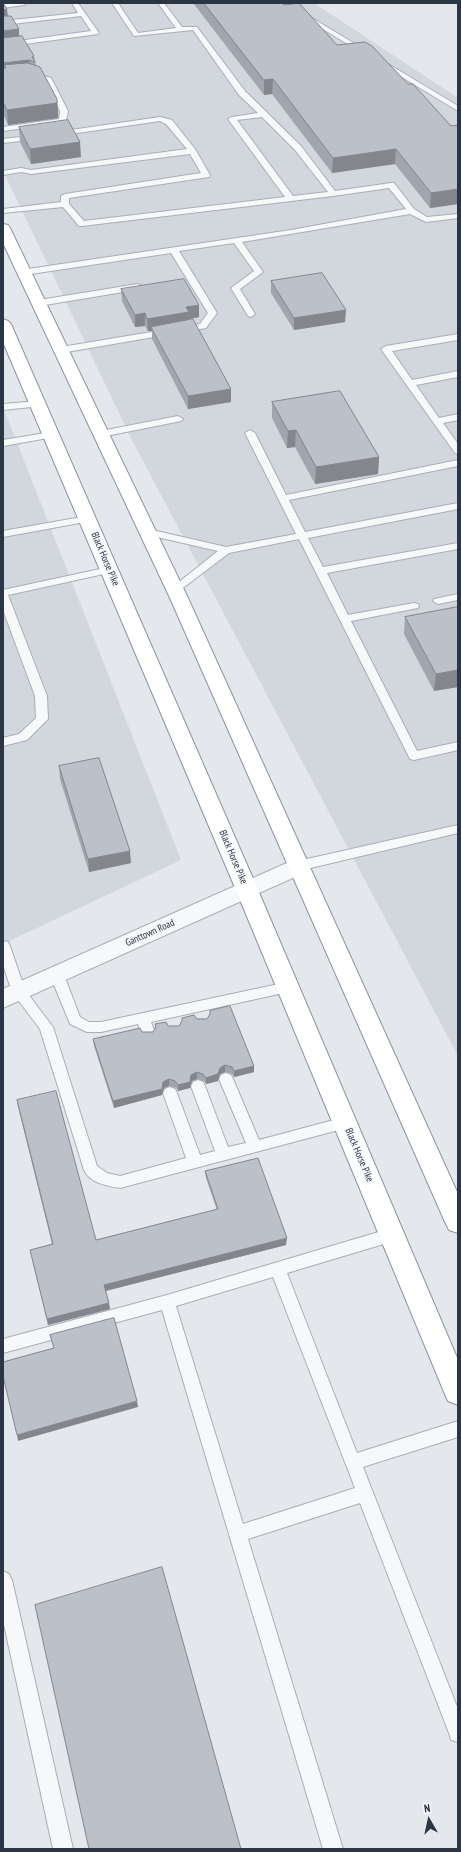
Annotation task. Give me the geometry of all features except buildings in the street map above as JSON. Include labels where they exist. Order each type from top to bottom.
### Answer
[{"type":"highway","points":[[3,228],[175,589],[458,1222]]},
{"type":"highway","name":"Black Horse Pike","points":[[4,327],[247,890],[458,1392]]},
{"type":"street","name":"Ganttown Road","points":[[11,995],[298,866]]},
{"type":"lane","points":[[3,6],[24,3]]},
{"type":"lane","points":[[3,45],[96,33],[75,3]]},
{"type":"lane","points":[[115,3],[136,35],[195,28],[242,93],[298,148],[333,194]]},
{"type":"lane","points":[[161,3],[180,29]]},
{"type":"lane","points":[[290,3],[310,18],[458,109]]},
{"type":"lane","points":[[3,23],[84,14]]},
{"type":"lane","points":[[3,76],[30,74],[48,80],[64,112],[62,121],[3,129]]},
{"type":"lane","points":[[264,114],[232,119],[290,198]]},
{"type":"lane","points":[[3,141],[160,119],[169,122],[192,151],[206,175],[65,196],[65,204],[82,224],[333,194],[391,185],[411,211],[426,220],[458,216]]},
{"type":"lane","points":[[3,173],[21,170],[31,172],[192,151]]},
{"type":"lane","points":[[3,211],[65,204]]},
{"type":"lane","points":[[24,272],[236,240],[411,211]]},
{"type":"lane","points":[[236,240],[259,272],[235,288],[251,314]]},
{"type":"lane","points":[[61,350],[203,326],[213,313],[187,279],[173,249]]},
{"type":"lane","points":[[39,303],[145,286]]},
{"type":"lane","points":[[458,337],[386,349],[458,451]]},
{"type":"lane","points":[[410,383],[458,374]]},
{"type":"lane","points":[[3,407],[38,404]]},
{"type":"lane","points":[[437,421],[458,417]]},
{"type":"lane","points":[[101,434],[178,419]]},
{"type":"lane","points":[[250,433],[414,756],[458,746]]},
{"type":"lane","points":[[3,443],[51,435]]},
{"type":"lane","points":[[284,498],[458,463]]},
{"type":"lane","points":[[148,532],[226,550],[458,506]]},
{"type":"lane","points":[[3,534],[88,520]]},
{"type":"lane","points":[[321,571],[458,546]]},
{"type":"lane","points":[[175,589],[226,550]]},
{"type":"lane","points":[[3,742],[23,738],[42,719],[41,696],[3,594],[109,570]]},
{"type":"lane","points":[[438,601],[458,597]]},
{"type":"lane","points":[[345,619],[414,606]]},
{"type":"lane","points":[[298,866],[458,829]]},
{"type":"lane","points":[[3,946],[11,995],[46,1027],[91,1170],[104,1179],[120,1182],[345,1123]]},
{"type":"lane","points":[[57,975],[75,1020],[87,1027],[101,1027],[288,987]]},
{"type":"lane","points":[[197,1007],[202,1020]]},
{"type":"lane","points":[[169,1013],[174,1027]]},
{"type":"lane","points":[[143,1018],[148,1033]]},
{"type":"lane","points":[[226,1079],[254,1146]]},
{"type":"lane","points":[[198,1086],[224,1154]]},
{"type":"lane","points":[[170,1093],[195,1162]]},
{"type":"lane","points":[[3,1346],[166,1302],[392,1235]]},
{"type":"lane","points":[[278,1269],[458,1733]]},
{"type":"lane","points":[[166,1302],[333,1849]]},
{"type":"lane","points":[[353,1462],[458,1429]]},
{"type":"lane","points":[[237,1534],[365,1494]]},
{"type":"lane","points":[[3,1580],[63,1849]]},
{"type":"shaded area","points":[[3,3],[314,3],[458,98],[458,1056],[132,440],[3,171]]},
{"type":"shaded area","points":[[3,407],[181,860],[3,944]]}]
